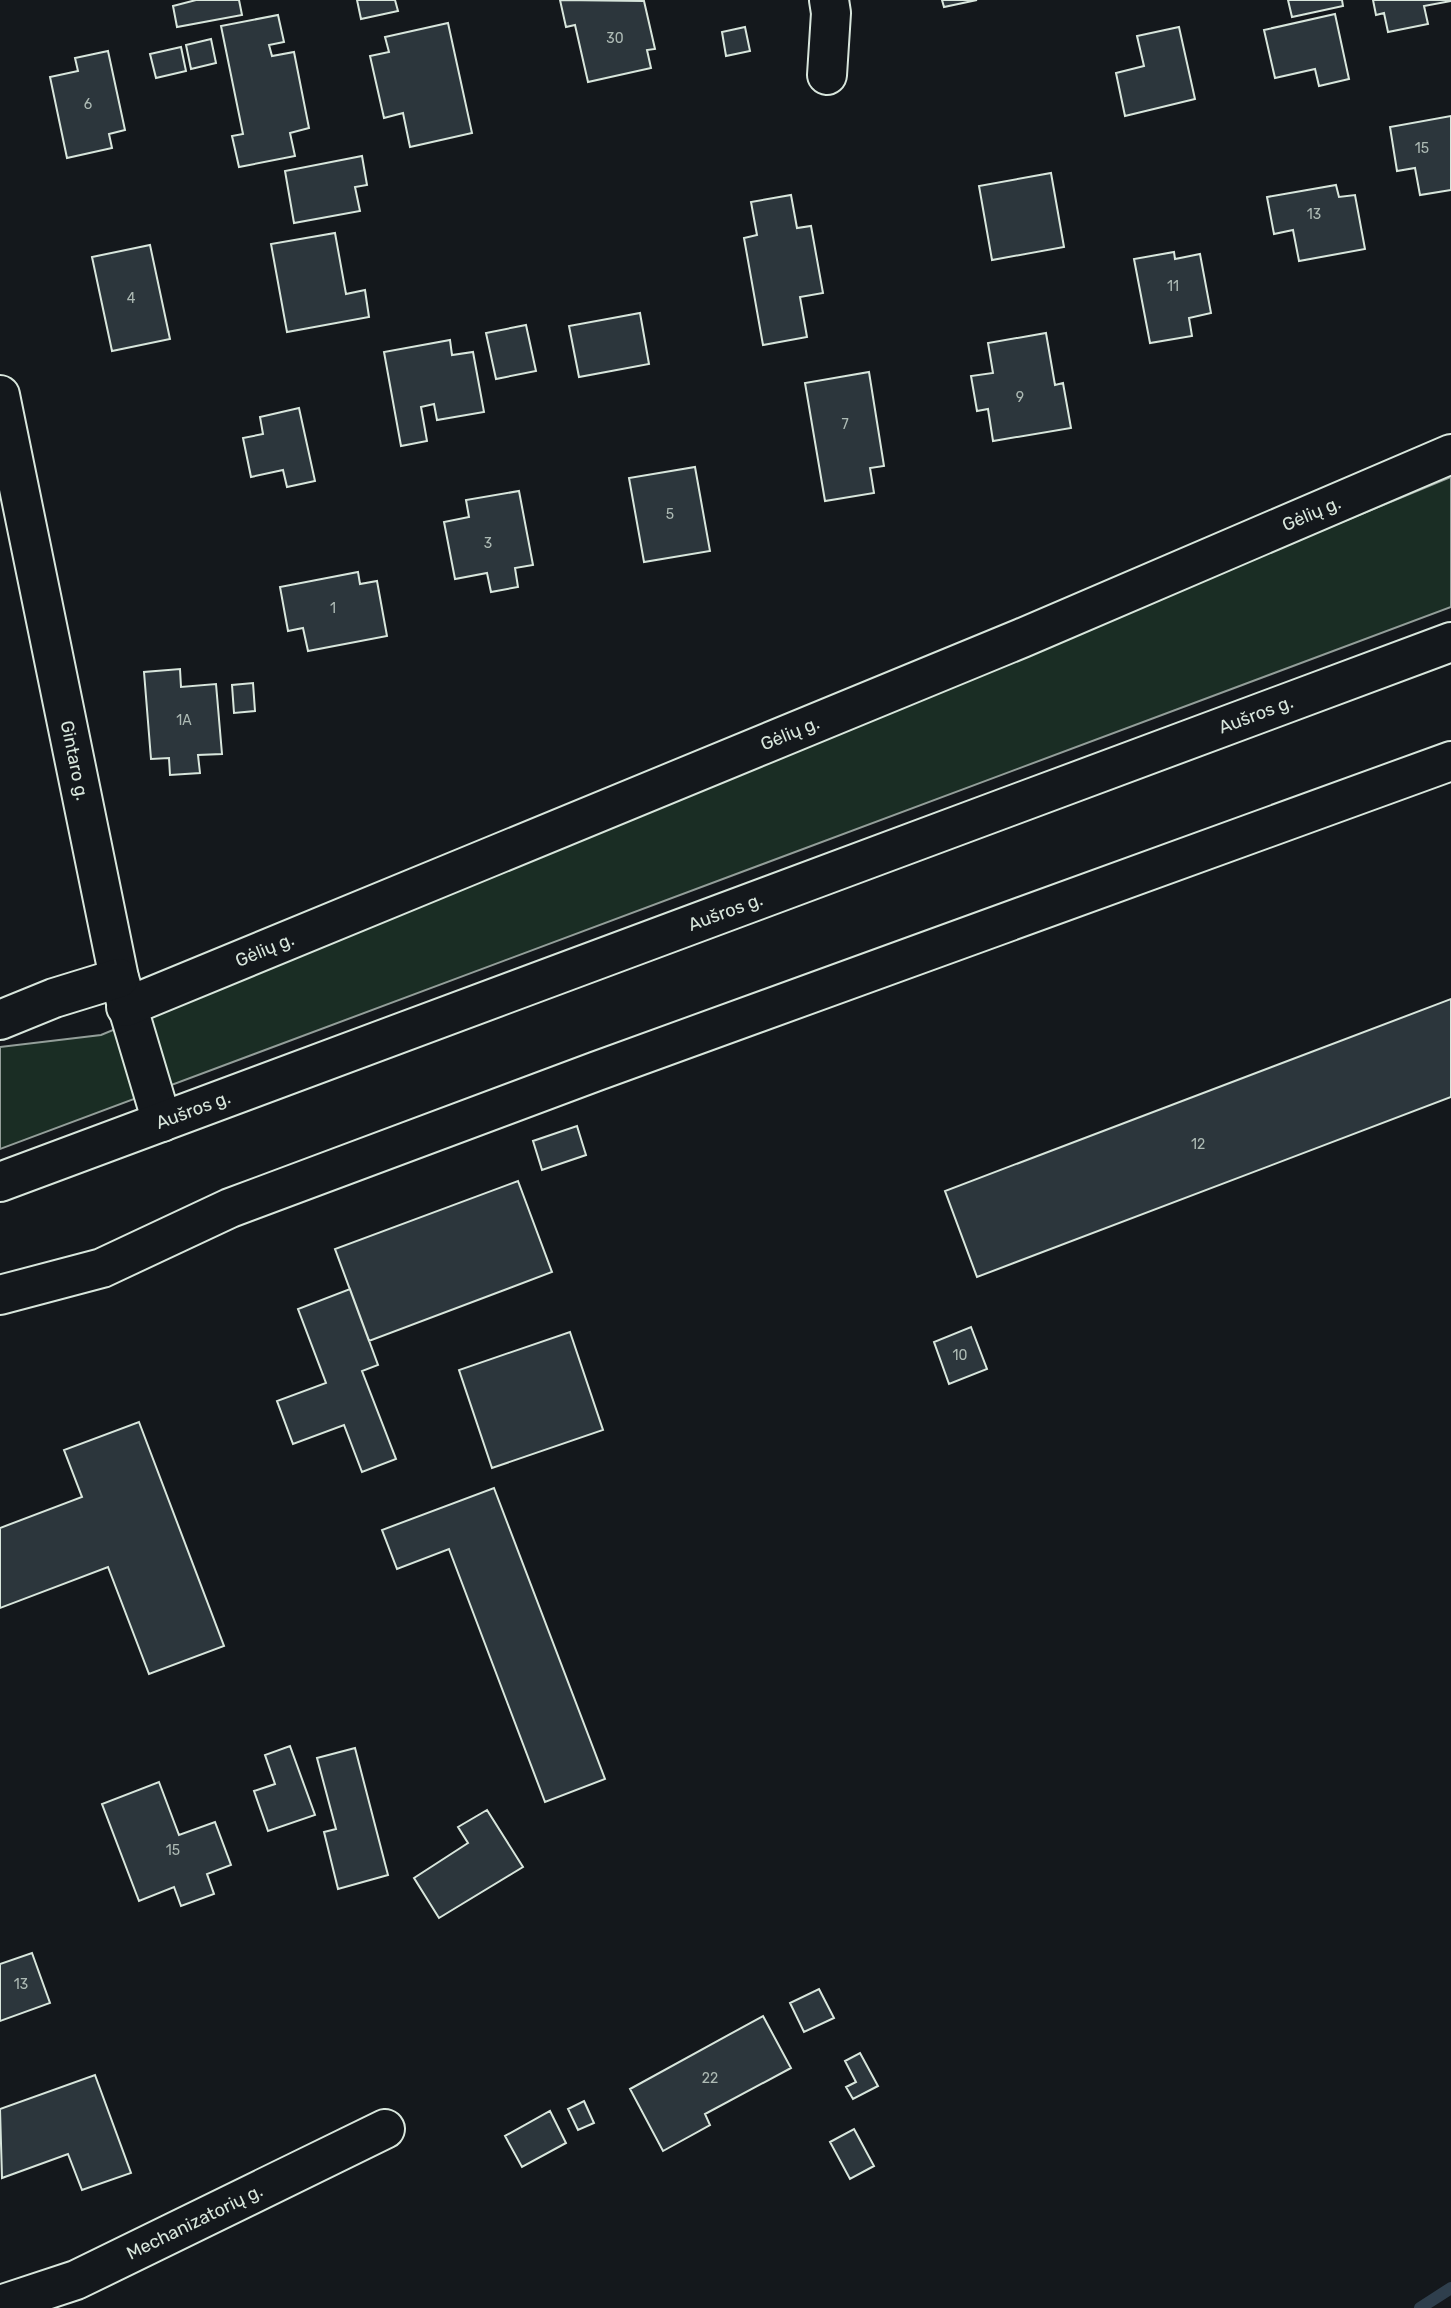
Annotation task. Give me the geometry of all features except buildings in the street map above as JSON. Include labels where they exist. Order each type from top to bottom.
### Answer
[{"type":"street","points":[[827,75],[831,13],[829,0]]},
{"type":"street","name":"Gintaro g.","points":[[0,395],[123,992],[162,1122]]},
{"type":"street","name":"Gėlių g.","points":[[0,1020],[54,998],[123,992],[1022,638],[1451,454]]},
{"type":"street","name":"Aušros g.","points":[[0,1182],[1451,642]]},
{"type":"street","points":[[0,1295],[102,1268],[159,1239],[243,1203],[597,1071],[1451,761]]},
{"type":"street","name":"Mechanizatorių g.","points":[[0,2305],[76,2280],[385,2129]]},
{"type":"green space","points":[[1451,477],[1451,607],[0,1149],[0,1047],[101,1035]]},
{"type":"waterway","points":[[1420,2308],[1451,2288]]}]
